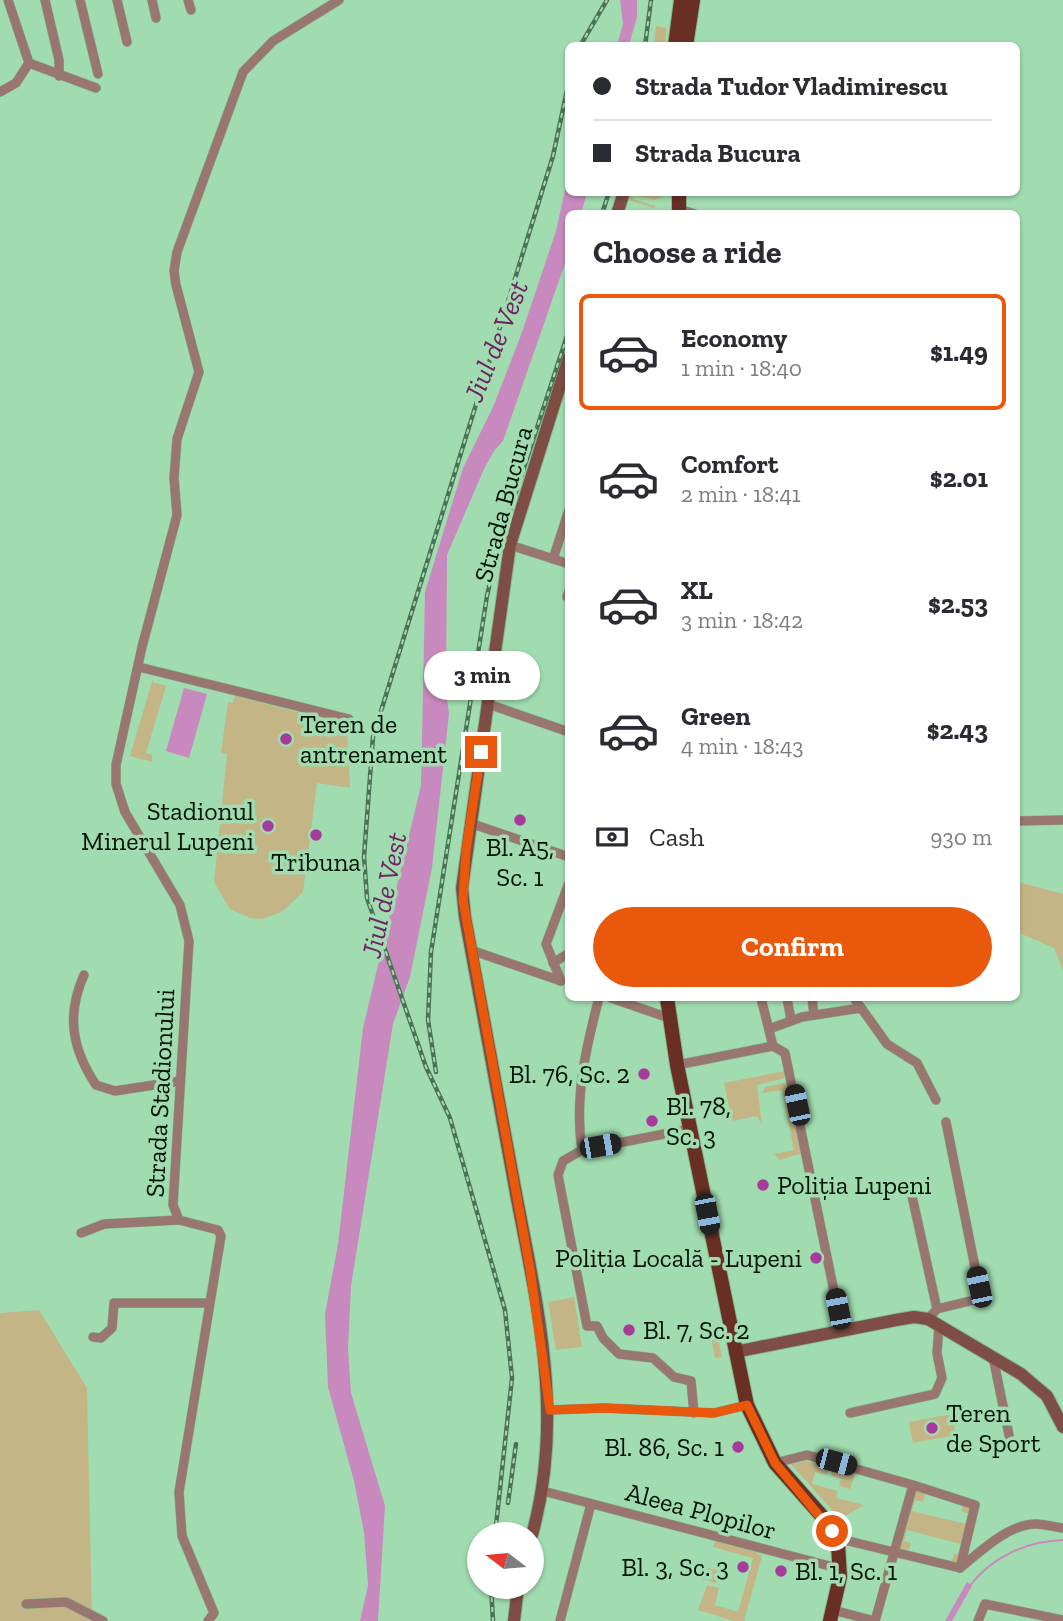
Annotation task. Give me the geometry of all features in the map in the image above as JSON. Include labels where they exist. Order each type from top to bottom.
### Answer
[{"type":"main road","points":[[676,42],[681,0]]},
{"type":"main road","points":[[687,42],[693,0]]},
{"type":"main road","name":"Strada Bucura","points":[[535,1522],[543,1491],[550,1410],[530,1269],[471,950],[463,888],[510,545],[565,370]]},
{"type":"main road","points":[[667,1001],[677,1065],[747,1405],[775,1463],[821,1514],[836,1538],[841,1569],[832,1616]]},
{"type":"main road","points":[[735,1352],[914,1317],[934,1322],[993,1357],[1047,1396],[1063,1427]]},
{"type":"main road","points":[[514,1621],[516,1600]]},
{"type":"street","points":[[8,0],[29,63],[96,88]]},
{"type":"street","points":[[45,0],[59,60],[59,76]]},
{"type":"street","points":[[80,0],[98,74]]},
{"type":"street","points":[[117,0],[127,42]]},
{"type":"street","points":[[152,0],[156,18]]},
{"type":"street","name":"Strada Stadionului","points":[[208,1621],[214,1613],[182,1536],[179,1492],[219,1231],[178,1220],[173,1194],[189,952],[188,930],[180,905],[125,812],[116,784],[119,753],[142,646],[177,515],[174,478],[177,439],[200,372],[176,285],[174,271],[177,251],[243,72],[273,41],[339,0]]},
{"type":"street","points":[[0,92],[16,83],[29,63]]},
{"type":"street","points":[[553,558],[565,522]]},
{"type":"street","points":[[510,545],[565,562]]},
{"type":"street","points":[[139,667],[349,719]]},
{"type":"street","points":[[488,704],[565,727]]},
{"type":"street","points":[[1020,821],[1063,820]]},
{"type":"street","points":[[470,823],[565,856]]},
{"type":"street","points":[[471,950],[561,981],[546,944],[565,894]]},
{"type":"street","points":[[553,963],[565,956]]},
{"type":"street","points":[[84,975],[73,1003],[75,1040],[96,1085],[115,1091],[180,1081]]},
{"type":"street","points":[[582,1150],[578,1117],[584,1056],[598,1001]]},
{"type":"street","points":[[620,1001],[669,1018]]},
{"type":"street","points":[[762,1001],[775,1046],[787,1057],[842,1330]]},
{"type":"street","points":[[788,1001],[791,1020]]},
{"type":"street","points":[[812,1001],[814,1015]]},
{"type":"street","points":[[857,1001],[894,1051],[917,1063],[936,1100]]},
{"type":"street","points":[[769,1029],[791,1020],[861,1008]]},
{"type":"street","points":[[677,1065],[775,1046]]},
{"type":"street","points":[[937,1309],[974,1300],[980,1292],[946,1122]]},
{"type":"street","points":[[690,1129],[582,1150],[563,1161],[558,1175],[587,1326],[597,1326],[603,1338],[619,1354],[653,1358],[674,1377],[691,1381],[694,1413]]},
{"type":"street","points":[[850,1413],[935,1394],[942,1378],[934,1322],[937,1309],[911,1187]]},
{"type":"street","points":[[81,1233],[104,1224],[178,1220]]},
{"type":"street","points":[[93,1337],[101,1338],[113,1328],[114,1303],[209,1303]]},
{"type":"street","points":[[993,1357],[1010,1440]]},
{"type":"street","points":[[550,1410],[604,1408],[714,1413],[747,1405]]},
{"type":"street","points":[[775,1463],[807,1455],[968,1500],[975,1505],[960,1568]]},
{"type":"street","points":[[832,1616],[875,1621],[912,1485]]},
{"type":"street","name":"Aleea Plopilor","points":[[543,1491],[841,1569]]},
{"type":"street","name":"Aleea Plopilor","points":[[560,1621],[591,1504]]},
{"type":"street","points":[[960,1568],[1000,1537],[1024,1525],[1063,1528]]},
{"type":"street","points":[[836,1538],[960,1568]]},
{"type":"street","points":[[26,1604],[66,1602],[103,1621]]},
{"type":"street","points":[[978,1621],[985,1604],[1063,1620]]},
{"type":"shaded area","points":[[620,0],[637,0],[637,17],[630,42],[618,42],[623,24]]},
{"type":"shaded area","points":[[656,26],[667,28],[665,42],[654,42]]},
{"type":"shaded area","points":[[565,190],[565,196],[586,196],[582,210],[565,210],[565,263],[503,441],[484,469],[447,555],[446,692],[449,714],[432,868],[410,977],[393,1024],[351,1286],[348,1349],[351,1393],[385,1506],[378,1621],[360,1621],[368,1585],[364,1532],[354,1481],[328,1387],[325,1314],[338,1244],[363,1028],[421,785],[425,592],[463,468],[493,407],[556,231]]},
{"type":"shaded area","points":[[634,196],[633,199],[655,206],[654,208],[629,200]]},
{"type":"shaded area","points":[[638,196],[662,197],[654,200]]},
{"type":"shaded area","points":[[153,678],[153,682],[166,686],[146,753],[152,755],[152,762],[130,756]]},
{"type":"shaded area","points":[[184,688],[207,694],[189,758],[166,751]]},
{"type":"shaded area","points":[[235,696],[347,725],[350,788],[317,783],[303,892],[282,912],[262,919],[250,918],[230,909],[214,882],[227,754],[221,753],[228,702],[233,703]]},
{"type":"shaded area","points":[[1020,883],[1063,894],[1063,970],[1054,948],[1020,933]]},
{"type":"shaded area","points":[[785,1071],[784,1078],[757,1085],[762,1125],[757,1116],[732,1121],[724,1083]]},
{"type":"shaded area","points":[[784,1083],[788,1085],[803,1153],[780,1160],[774,1154],[794,1150],[782,1090],[762,1093],[765,1087]]},
{"type":"shaded area","points":[[574,1297],[582,1347],[556,1350],[548,1302]]},
{"type":"shaded area","points":[[39,1310],[87,1388],[92,1621],[0,1621],[0,1313]]},
{"type":"shaded area","points":[[715,1324],[722,1357],[715,1358],[709,1325]]},
{"type":"shaded area","name":"Teren de Sport","points":[[952,1414],[956,1435],[913,1443],[909,1422]]},
{"type":"shaded area","points":[[806,1461],[829,1466],[827,1475],[815,1472],[812,1484],[838,1491],[836,1498],[864,1505],[840,1519],[791,1464]]},
{"type":"shaded area","points":[[833,1467],[855,1474],[850,1489],[839,1486],[841,1479],[831,1476]]},
{"type":"shaded area","points":[[916,1490],[926,1492],[923,1502],[915,1500],[912,1511],[966,1524],[969,1514],[961,1511],[964,1502],[973,1507],[958,1564],[951,1563],[954,1554],[959,1554],[961,1544],[907,1530],[904,1541],[911,1543],[908,1552],[900,1550]]},
{"type":"shaded area","points":[[716,1540],[753,1550],[762,1556],[744,1621],[733,1621],[698,1610],[707,1585],[719,1588],[715,1605],[738,1612],[753,1558],[713,1547]]},
{"type":"shaded area","points":[[694,1564],[720,1571],[721,1581],[716,1583],[690,1576],[687,1568]]},
{"type":"shaded area","points":[[967,1582],[972,1586],[952,1621],[945,1621]]},
{"type":"waterway","points":[[969,1587],[999,1559],[1023,1547],[1063,1540]]},
{"type":"railway","points":[[582,42],[607,0]]},
{"type":"railway","points":[[646,42],[651,0]]},
{"type":"railway","points":[[496,1522],[512,1378],[505,1310],[450,1118],[426,1067],[367,898],[364,857],[373,737],[553,156],[565,100]]},
{"type":"railway","points":[[603,210],[608,196]]},
{"type":"railway","points":[[436,1072],[428,1020],[431,952],[487,596],[497,550],[565,342]]},
{"type":"railway","points":[[508,1503],[516,1444]]},
{"type":"railway","points":[[492,1600],[493,1621]]},
{"type":"place","name":"Teren de antrenament","points":[[286,739]]},
{"type":"place","name":"Bl. A5, Sc. 1","points":[[520,820]]},
{"type":"place","name":"Stadionul Minerul Lupeni","points":[[268,826]]},
{"type":"place","name":"Tribuna","points":[[316,835]]},
{"type":"place","name":"Bl. 76, Sc. 2","points":[[644,1074]]},
{"type":"place","name":"Bl. 78, Sc. 3","points":[[652,1121]]},
{"type":"place","name":"Poliția Lupeni","points":[[763,1185]]},
{"type":"place","name":"Poliția Locală - Lupeni","points":[[816,1258]]},
{"type":"place","name":"Bl. 7, Sc. 2","points":[[629,1330]]},
{"type":"place","name":"Teren de Sport","points":[[932,1428]]},
{"type":"place","name":"Bl. 86, Sc. 1","points":[[738,1447]]},
{"type":"place","name":"Bl. 3, Sc. 3","points":[[743,1567]]},
{"type":"place","name":"Bl. 1, Sc. 1","points":[[781,1571]]},
{"type":"route","points":[[481,752],[466,850],[463,900],[530,1269],[550,1410],[604,1408],[714,1413],[747,1405],[775,1463],[821,1514],[832,1531]]},
{"type":"water label","name":"Jiul de Vest","points":[[496,341]]},
{"type":"water label","name":"Jiul de Vest","points":[[384,895]]}]
